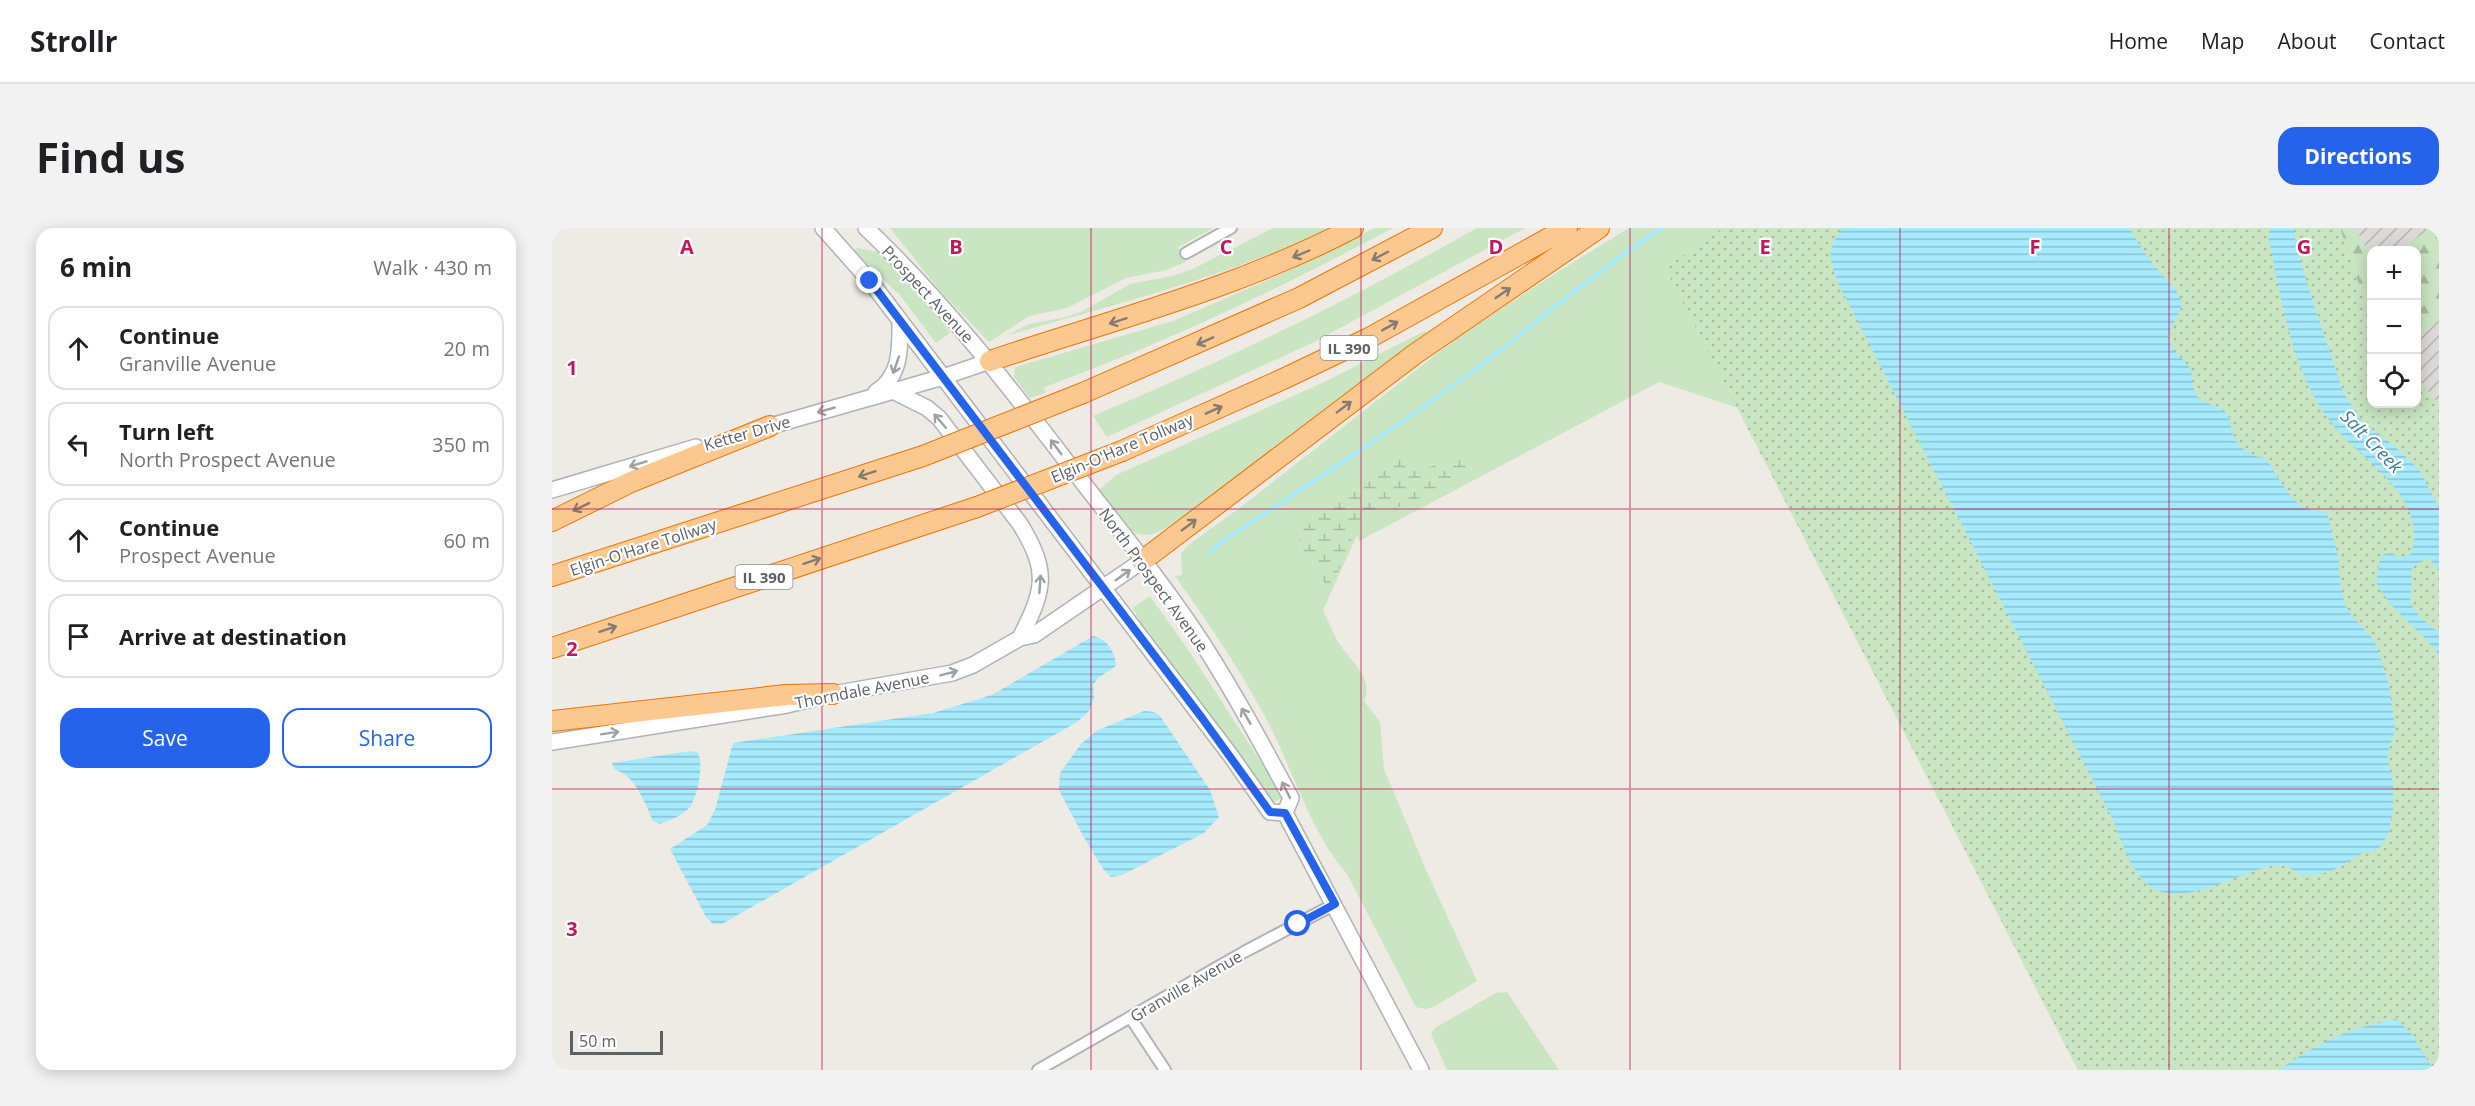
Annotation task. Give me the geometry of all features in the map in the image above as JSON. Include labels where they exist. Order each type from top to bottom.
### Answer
[{"type":"highway","points":[[990,361],[1189,297],[1273,266],[1353,228]]},
{"type":"highway","name":"Elgin-O'Hare Tollway","points":[[552,576],[923,456],[1083,393],[1299,298],[1432,228]]},
{"type":"highway","name":"Elgin-O'Hare Tollway","points":[[552,648],[977,507],[1122,451],[1369,338],[1567,228]]},
{"type":"highway","points":[[1142,561],[1415,354],[1599,228]]},
{"type":"highway","points":[[552,521],[631,482],[770,426]]},
{"type":"highway","points":[[552,721],[786,695],[832,694]]},
{"type":"main road","name":"Prospect Avenue","points":[[823,228],[870,281],[943,377]]},
{"type":"main road","name":"Prospect Avenue","points":[[866,228],[923,285],[990,361]]},
{"type":"main road","points":[[867,398],[884,388],[899,361],[900,320]]},
{"type":"main road","name":"Ketter Drive","points":[[552,490],[943,377],[990,361]]},
{"type":"main road","name":"North Prospect Avenue","points":[[990,361],[1202,643],[1258,736],[1291,798],[1285,813],[1421,1070]]},
{"type":"main road","points":[[943,377],[1270,812],[1285,813]]},
{"type":"main road","points":[[893,391],[927,408],[939,418],[1032,543],[1041,573],[1041,589],[1034,610],[1020,638]]},
{"type":"main road","name":"Thorndale Avenue","points":[[552,742],[787,705],[832,694],[952,673],[973,665],[1020,638],[1034,635],[1142,561]]},
{"type":"street","points":[[1186,253],[1231,228]]},
{"type":"street","name":"Granville Avenue","points":[[1038,1070],[1244,952],[1335,904]]},
{"type":"street","points":[[1130,1017],[1165,1070]]},
{"type":"shaded area","points":[[2340,228],[2439,228],[2439,404],[2421,383],[2421,246],[2367,246],[2367,307]]},
{"type":"green space","points":[[890,228],[1213,228],[1178,247],[1186,262],[1166,270],[1126,278],[1067,308],[1029,316],[989,342],[940,291]]},
{"type":"green space","points":[[1273,228],[1329,228],[1212,275],[1008,335],[1029,324],[1081,312],[1130,284],[1172,276],[1193,269]]},
{"type":"green space","points":[[1375,228],[1393,228],[1232,309],[1132,353],[1043,388],[1046,393],[1030,398],[1014,377],[1015,367],[1173,321],[1284,273]]},
{"type":"green space","points":[[1477,228],[1525,228],[1312,343],[1107,437],[1093,416],[1288,328],[1383,280]]},
{"type":"green space","points":[[1629,228],[1843,228],[2439,1070],[2078,1070],[1738,408],[1659,382],[1359,541],[1357,535],[1323,610],[1337,640],[1363,676],[1366,684],[1364,701],[1380,722],[1384,769],[1426,870],[1477,981],[1433,1007],[1425,1009],[1416,1007],[1347,874],[1313,821],[1259,705],[1225,649],[1175,576],[1182,575],[1181,554],[1188,545],[1241,507],[1457,338]]},
{"type":"green space","points":[[1723,228],[2340,228],[2367,307],[2367,408],[2421,408],[2421,383],[2439,404],[2439,1070],[2078,1070],[1665,268]]},
{"type":"green space","points":[[2294,228],[2355,228],[2367,248],[2367,312],[2336,254]]},
{"type":"green space","points":[[2430,228],[2439,228],[2439,320],[2421,332],[2421,246],[2406,246]]},
{"type":"green space","points":[[856,248],[879,252],[937,313],[950,333],[936,343],[899,294],[854,251]]},
{"type":"green space","points":[[1425,331],[1427,334],[1183,517],[1159,532],[1145,535],[1132,531],[1099,490],[1116,475],[1320,384]]},
{"type":"green space","points":[[1406,453],[1420,470],[1466,456],[1471,472],[1462,479],[1368,521],[1355,531],[1330,591],[1299,545],[1300,530],[1322,511]]},
{"type":"green space","points":[[1150,596],[1191,654],[1282,798],[1273,802],[1141,623],[1133,608]]},
{"type":"green space","points":[[1507,992],[1559,1070],[1447,1070],[1431,1034],[1435,1028],[1496,993]]},
{"type":"water","points":[[1843,228],[2130,228],[2147,255],[2179,296],[2180,313],[2171,327],[2169,338],[2172,347],[2191,370],[2196,394],[2227,414],[2234,437],[2240,446],[2249,453],[2265,458],[2297,502],[2315,511],[2326,510],[2338,557],[2345,604],[2352,616],[2374,640],[2388,680],[2395,727],[2387,758],[2393,782],[2393,808],[2389,833],[2381,846],[2375,851],[2364,852],[2330,872],[2303,876],[2286,866],[2273,865],[2202,890],[2184,893],[2167,893],[2151,887],[2138,874],[2127,855],[2113,820],[1838,283],[1831,254],[1834,242]]},
{"type":"water","name":"Salt Creek","points":[[2270,228],[2294,228],[2296,245],[2343,392],[2363,423],[2392,444],[2419,469],[2439,508],[2439,571],[2428,557],[2414,566],[2411,570],[2410,603],[2420,617],[2439,633],[2439,655],[2389,602],[2376,582],[2380,559],[2384,554],[2392,553],[2400,558],[2411,554],[2414,534],[2411,515],[2390,482],[2333,425],[2307,382],[2297,359],[2283,309],[2268,235]]},
{"type":"water","points":[[1093,636],[1103,640],[1110,647],[1116,666],[1098,678],[1093,685],[1094,698],[1089,711],[1077,722],[722,924],[713,924],[706,917],[670,849],[707,825],[715,810],[733,743],[933,713],[992,695]]},
{"type":"water","points":[[1144,711],[1154,712],[1160,716],[1210,790],[1219,817],[1204,833],[1122,875],[1111,877],[1103,869],[1082,834],[1059,790],[1060,773],[1081,744],[1096,731]]},
{"type":"water","points":[[690,751],[697,752],[700,763],[699,780],[693,802],[687,810],[676,817],[660,824],[653,821],[634,783],[622,772],[615,770],[612,763]]},
{"type":"water","points":[[2396,1019],[2410,1032],[2434,1070],[2279,1070],[2306,1052],[2334,1038],[2380,1022]]},
{"type":"waterway","points":[[1210,553],[1220,543],[1438,396],[1588,281],[1662,228]]},
{"type":"route","points":[[870,281],[1202,718],[1270,812],[1285,813],[1335,904],[1298,924]]}]
